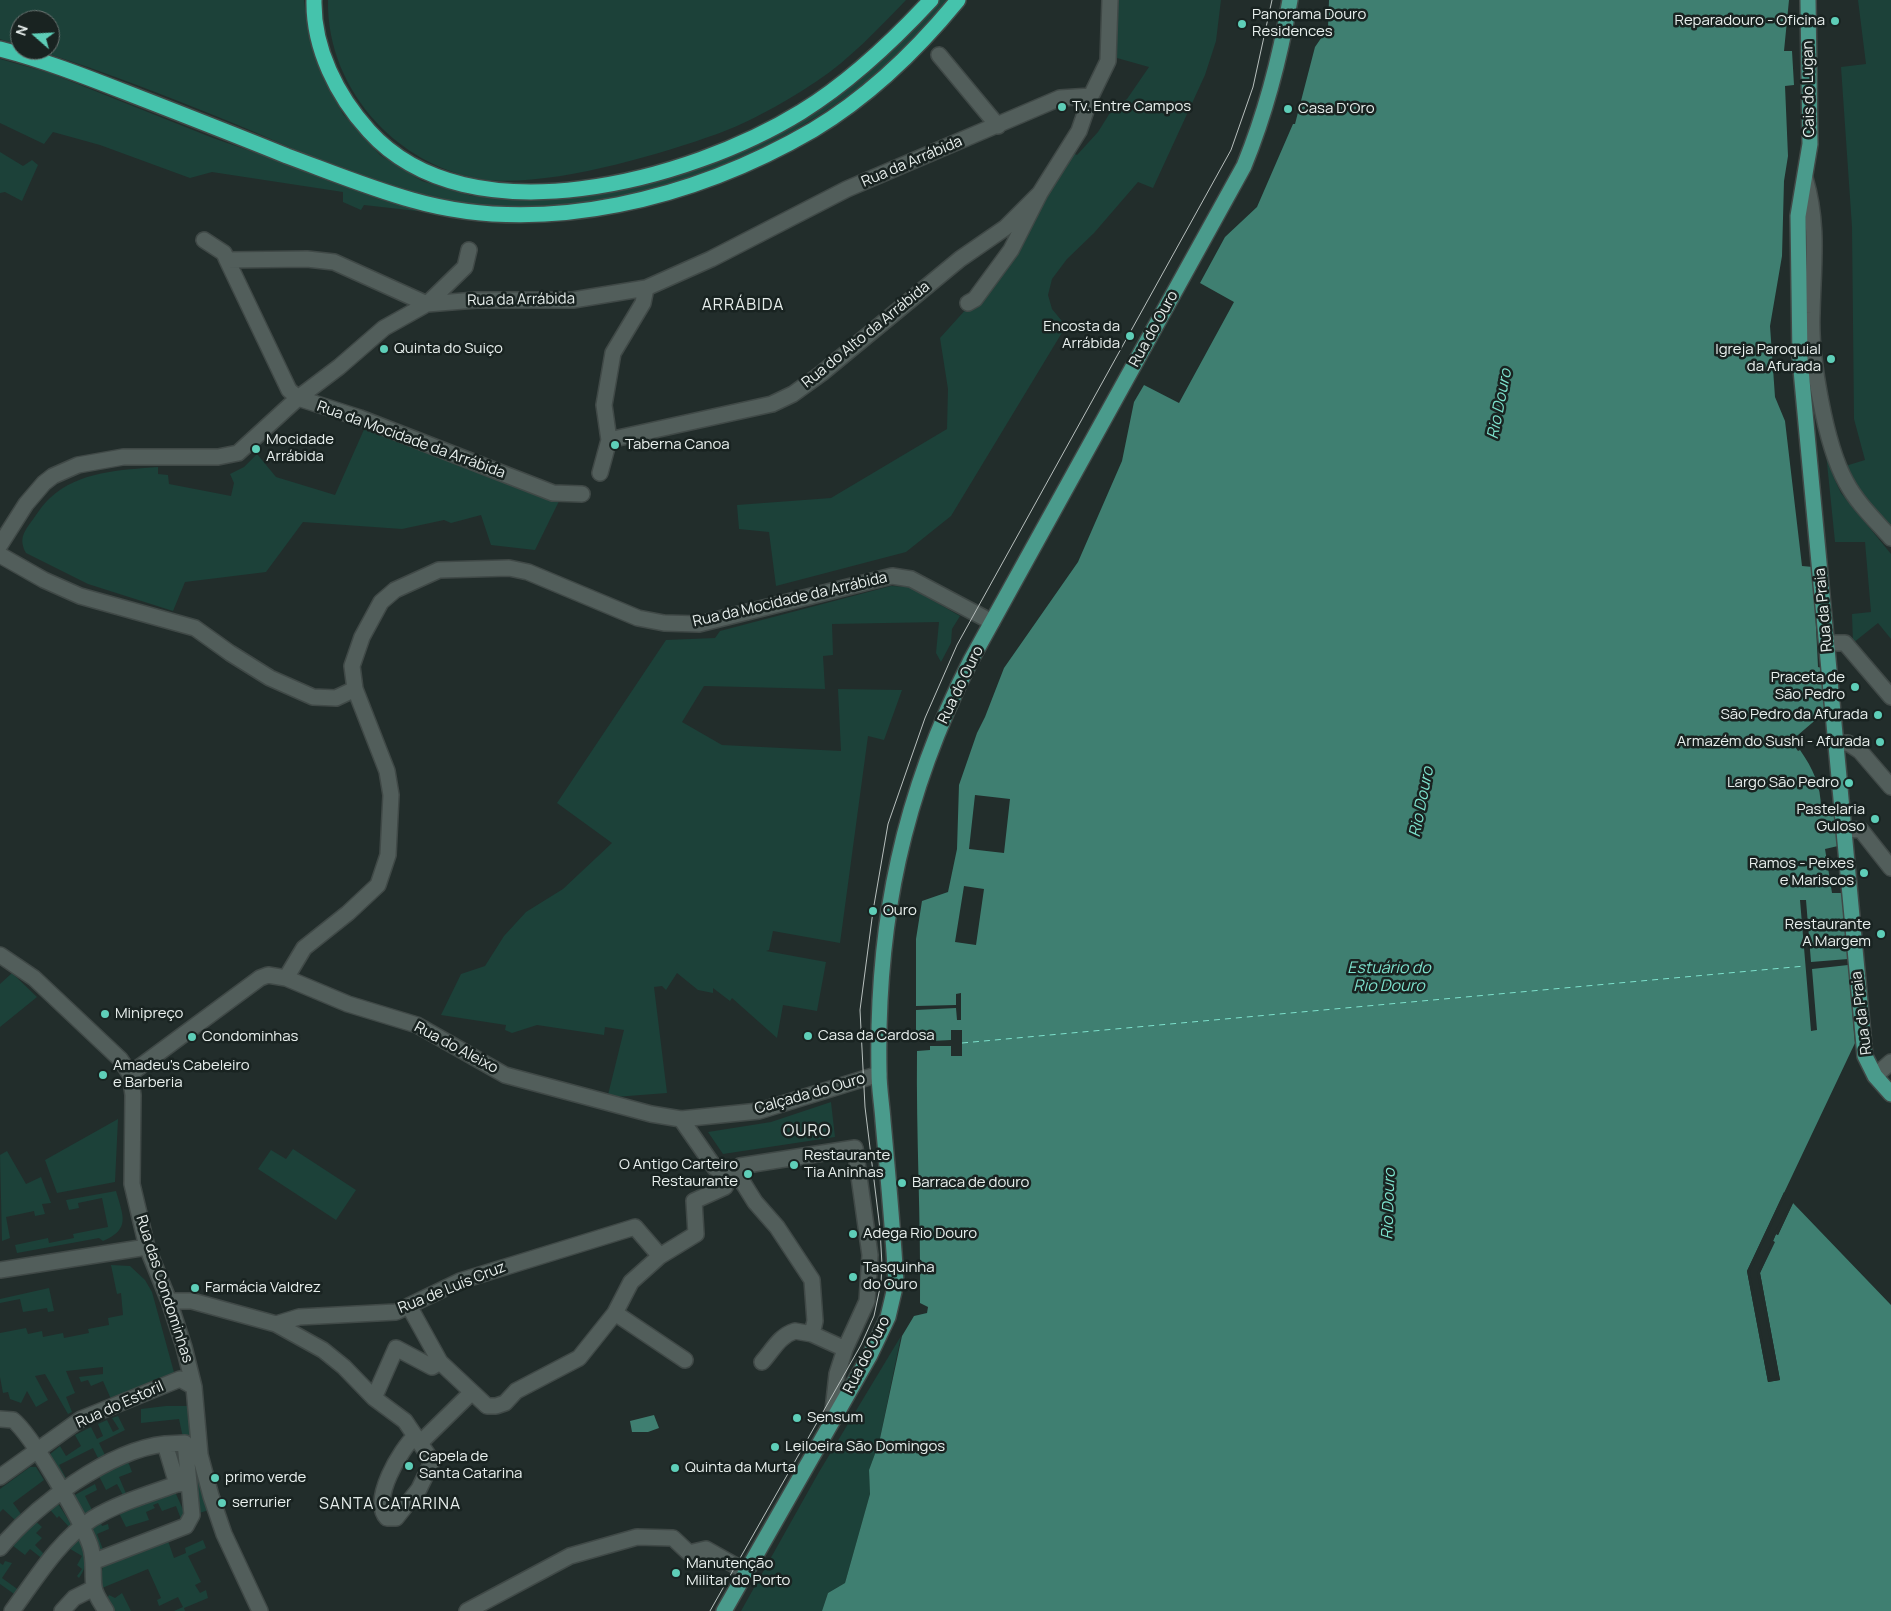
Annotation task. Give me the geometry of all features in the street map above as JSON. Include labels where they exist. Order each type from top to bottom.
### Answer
[{"type":"highway","points":[[314,0],[320,41],[334,82],[361,122],[388,150],[416,168],[452,182],[483,190],[521,192],[585,188],[644,177],[733,148],[800,112],[844,82],[876,55],[932,0]]},
{"type":"highway","points":[[0,49],[62,68],[328,171],[414,201],[480,213],[531,214],[600,209],[651,198],[729,171],[813,130],[855,101],[894,68],[937,25],[958,0]]},
{"type":"main road","name":"Rua do Ouro","points":[[724,1611],[874,1347],[888,1316],[896,1283],[879,1074],[880,975],[894,873],[918,783],[951,701],[992,622],[1244,166],[1259,130],[1270,93],[1290,0]]},
{"type":"main road","name":"Cais do Lugan","points":[[1804,178],[1810,144],[1808,0]]},
{"type":"main road","name":"Rua da Praia","points":[[1804,178],[1800,192],[1798,216],[1800,359],[1828,643],[1865,1056],[1875,1076],[1891,1094]]},
{"type":"street","name":"Rua do Alto da Arrábida","points":[[968,303],[975,299],[1011,250],[1040,193],[1079,131],[1091,96],[1108,61],[1110,0]]},
{"type":"street","points":[[939,55],[998,126]]},
{"type":"street","name":"Rua da Arrábida","points":[[0,545],[26,504],[44,484],[64,470],[95,460],[123,457],[228,456],[238,453],[298,398],[339,367],[384,328],[427,304],[476,300],[573,300],[646,288],[711,259],[847,189],[1060,98],[1091,96]]},
{"type":"street","points":[[1804,178],[1813,204],[1815,266],[1812,314],[1819,398],[1838,466],[1845,482],[1856,498],[1891,538]]},
{"type":"street","name":"Rua do Alto da Arrábida","points":[[609,440],[772,404],[793,394],[822,373],[960,259],[1005,228],[1040,193]]},
{"type":"street","points":[[204,240],[224,253],[289,390],[298,398]]},
{"type":"street","points":[[228,260],[307,259],[334,262],[427,304],[465,267],[468,250]]},
{"type":"street","points":[[600,472],[609,440],[604,406],[613,353],[643,303],[646,288]]},
{"type":"street","name":"Rua da Mocidade da Arrábida","points":[[298,398],[360,418],[553,493],[582,494]]},
{"type":"street","points":[[0,555],[44,580],[80,596],[195,628],[230,654],[270,678],[313,696],[336,698],[355,690]]},
{"type":"street","name":"Rua da Mocidade da Arrábida","points":[[286,978],[304,948],[348,913],[378,885],[388,855],[391,794],[387,772],[355,690],[352,666],[362,637],[381,602],[395,590],[439,570],[508,568],[528,572],[638,618],[664,623],[699,624],[892,576],[911,579],[992,622]]},
{"type":"street","points":[[1828,643],[1845,643],[1891,697]]},
{"type":"street","points":[[1836,744],[1848,743],[1860,751],[1891,788]]},
{"type":"street","points":[[1844,828],[1861,830],[1891,868]]},
{"type":"street","points":[[0,955],[34,978],[120,1059],[130,1074]]},
{"type":"street","name":"Rua do Aleixo","points":[[130,1074],[268,974],[286,978],[348,1004],[417,1025],[505,1074],[651,1114],[681,1119]]},
{"type":"street","points":[[1875,1076],[1891,1062]]},
{"type":"street","name":"Rua das Condominhas","points":[[130,1074],[133,1095],[132,1184],[147,1247],[170,1301],[194,1387],[200,1455],[210,1496],[224,1534],[260,1611]]},
{"type":"street","name":"Calçada do Ouro","points":[[681,1119],[760,1111],[879,1074]]},
{"type":"street","points":[[681,1119],[715,1168],[740,1178],[755,1202],[777,1227],[812,1280],[815,1321],[812,1334]]},
{"type":"street","name":"Rua do Ouro","points":[[730,1174],[740,1166],[855,1148],[870,1255],[867,1301],[836,1374],[832,1420]]},
{"type":"street","points":[[409,1306],[440,1362],[487,1406],[505,1404],[516,1391],[579,1358],[615,1313],[632,1282],[660,1256],[696,1234],[694,1201],[726,1187],[730,1174]]},
{"type":"street","name":"Rua de Luís Cruz","points":[[276,1324],[299,1317],[396,1312],[460,1281],[635,1227],[660,1256]]},
{"type":"street","points":[[0,1270],[147,1247]]},
{"type":"street","points":[[170,1301],[192,1301],[276,1324],[323,1350],[344,1367],[374,1398],[405,1421],[418,1440],[432,1462],[419,1489],[396,1518],[390,1519],[384,1516],[384,1485],[405,1445],[418,1440],[472,1392]]},
{"type":"street","points":[[615,1313],[685,1360]]},
{"type":"street","points":[[762,1362],[772,1351],[778,1340],[795,1330],[812,1334],[845,1349]]},
{"type":"street","points":[[374,1398],[396,1348],[432,1367],[440,1362]]},
{"type":"street","name":"Rua do Estoril","points":[[0,1476],[81,1420],[180,1379],[194,1387]]},
{"type":"street","points":[[0,1419],[8,1418],[16,1422],[36,1450],[81,1527],[95,1561],[94,1588],[106,1611]]},
{"type":"street","points":[[0,1548],[22,1524],[61,1491],[100,1468],[146,1446],[185,1443],[183,1484],[192,1515],[186,1526],[95,1561]]},
{"type":"street","points":[[12,1611],[52,1558],[81,1527],[96,1517],[134,1499],[183,1484]]},
{"type":"street","points":[[467,1611],[570,1556],[637,1537],[673,1538],[690,1553],[706,1549],[746,1571]]},
{"type":"street","points":[[62,1611],[74,1598],[94,1588]]},
{"type":"shaded area","points":[[0,0],[304,0],[308,31],[324,79],[343,114],[380,155],[422,181],[472,196],[521,198],[600,192],[797,121],[931,11],[939,0],[948,0],[918,34],[874,76],[825,111],[785,135],[744,156],[658,187],[613,198],[568,204],[522,207],[502,207],[460,202],[378,182],[145,88],[60,58],[60,10],[10,10],[10,42],[0,39]]},
{"type":"shaded area","points":[[328,0],[906,0],[841,63],[806,88],[742,124],[717,134],[630,161],[563,176],[500,181],[474,178],[460,174],[421,158],[398,142],[377,123],[356,96],[341,66],[331,34]]},
{"type":"shaded area","points":[[1117,0],[1221,0],[1216,41],[1205,75],[1153,188],[1138,182],[1094,233],[1067,259],[1052,279],[1048,295],[1052,309],[1066,326],[951,516],[906,552],[776,586],[769,532],[739,529],[737,505],[831,498],[947,429],[948,389],[940,338],[968,307],[1069,151],[1077,155],[1098,132],[1113,108],[1127,99],[1149,67],[1117,58]]},
{"type":"shaded area","points":[[1858,0],[1891,0],[1891,530],[1863,497],[1842,467],[1865,460],[1854,419],[1852,227],[1841,67],[1866,64]]},
{"type":"shaded area","points":[[0,59],[50,73],[213,138],[426,212],[364,205],[361,210],[343,202],[343,192],[212,172],[190,178],[100,145],[53,132],[44,144],[0,123]]},
{"type":"shaded area","points":[[0,152],[23,166],[32,160],[38,165],[22,201],[5,192],[0,193]]},
{"type":"shaded area","points":[[366,425],[561,497],[535,550],[491,545],[481,515],[451,523],[444,520],[402,529],[303,522],[266,572],[185,582],[173,611],[88,584],[26,553],[24,548],[22,540],[26,530],[42,506],[50,498],[74,482],[115,471],[158,467],[158,474],[168,475],[169,484],[231,496],[234,483],[230,474],[244,467],[257,454],[276,477],[335,495]]},
{"type":"shaded area","points":[[1825,443],[1833,476],[1841,493],[1891,554],[1891,639],[1878,623],[1853,643],[1852,614],[1871,612],[1865,542],[1835,542]]},
{"type":"shaded area","points":[[891,586],[909,587],[960,616],[952,629],[951,643],[941,662],[936,653],[939,622],[832,624],[833,655],[823,656],[825,689],[704,686],[682,722],[722,745],[841,751],[838,689],[902,690],[884,740],[868,736],[840,943],[773,931],[769,950],[766,951],[826,962],[817,1011],[783,1005],[777,1038],[732,998],[730,1001],[713,988],[713,993],[698,990],[677,973],[666,990],[662,986],[654,987],[667,1093],[615,1097],[608,1095],[624,1030],[605,1027],[604,1035],[537,1025],[512,1033],[505,1030],[506,1025],[441,1015],[461,974],[485,966],[504,936],[526,912],[563,889],[612,843],[557,803],[666,640],[715,638],[720,631]]},
{"type":"shaded area","points":[[12,973],[37,997],[0,1027],[0,984]]},
{"type":"shaded area","points":[[831,1102],[835,1137],[723,1154],[708,1132],[771,1122]]},
{"type":"shaded area","points":[[118,1119],[115,1182],[57,1193],[45,1160]]},
{"type":"shaded area","points":[[293,1149],[356,1190],[336,1220],[258,1169],[271,1150],[286,1159]]},
{"type":"shaded area","points":[[7,1151],[26,1184],[41,1177],[51,1203],[42,1204],[45,1214],[35,1216],[34,1211],[6,1217],[10,1238],[2,1241],[0,1155]]},
{"type":"shaded area","points":[[116,1191],[123,1221],[118,1232],[112,1236],[103,1241],[99,1238],[17,1253],[15,1245],[48,1238],[49,1243],[74,1238],[73,1234],[108,1227],[102,1198],[78,1203],[79,1208],[69,1210],[66,1200]]},
{"type":"shaded area","points":[[111,1265],[130,1266],[145,1280],[152,1292],[175,1376],[111,1399],[103,1381],[91,1386],[88,1380],[81,1382],[79,1377],[103,1374],[103,1367],[66,1371],[75,1393],[66,1397],[72,1412],[68,1414],[45,1374],[35,1376],[48,1400],[36,1407],[27,1391],[21,1403],[10,1399],[8,1392],[3,1393],[0,1377],[0,1333],[26,1328],[28,1334],[42,1331],[43,1337],[63,1333],[64,1338],[89,1333],[88,1329],[109,1325],[108,1318],[123,1315],[121,1293],[117,1294]]},
{"type":"shaded area","points":[[49,1288],[54,1311],[48,1312],[47,1308],[23,1312],[20,1299],[0,1303],[0,1299]]},
{"type":"shaded area","points":[[901,1336],[879,1443],[869,1470],[870,1494],[845,1583],[828,1593],[822,1611],[741,1611],[819,1472]]},
{"type":"shaded area","points":[[188,1406],[191,1437],[209,1510],[199,1513],[179,1419],[141,1423],[141,1409]]},
{"type":"shaded area","points":[[118,1416],[125,1430],[99,1443],[107,1459],[100,1462],[93,1448],[59,1465],[67,1480],[64,1481],[49,1455],[60,1446],[66,1456],[81,1446],[75,1435],[91,1427],[97,1439],[103,1436],[98,1424],[107,1420],[113,1432],[119,1429],[112,1418]]},
{"type":"shaded area","points":[[127,1459],[132,1472],[119,1477],[127,1496],[124,1497],[117,1484],[106,1490],[98,1474]]},
{"type":"shaded area","points":[[30,1467],[36,1467],[44,1480],[13,1503],[21,1514],[15,1520],[3,1509],[0,1512],[0,1489]]},
{"type":"shaded area","points":[[95,1484],[97,1490],[85,1496],[93,1512],[86,1517],[73,1496]]},
{"type":"shaded area","points":[[173,1492],[176,1494],[185,1514],[181,1519],[176,1506],[162,1511],[158,1503],[153,1505],[155,1508],[146,1512],[149,1520],[126,1527],[118,1511]]},
{"type":"shaded area","points":[[57,1502],[73,1527],[70,1528],[59,1516],[57,1518],[47,1506]]},
{"type":"shaded area","points":[[32,1518],[42,1527],[36,1533],[42,1538],[35,1545],[45,1555],[44,1560],[30,1549],[25,1555],[8,1542]]},
{"type":"shaded area","points":[[100,1520],[102,1526],[108,1524],[109,1529],[97,1534],[104,1552],[100,1551],[91,1527]]},
{"type":"shaded area","points":[[78,1537],[85,1558],[84,1568],[79,1578],[77,1576],[82,1569],[77,1565],[82,1556],[67,1547]]},
{"type":"shaded area","points":[[203,1540],[206,1548],[188,1556],[201,1582],[195,1585],[200,1593],[206,1590],[208,1598],[184,1608],[185,1611],[174,1611],[183,1607],[178,1597],[159,1606],[157,1600],[161,1598],[148,1569],[102,1588],[100,1584],[103,1565],[168,1541],[174,1558],[186,1553],[185,1548]]},
{"type":"shaded area","points":[[5,1561],[12,1563],[2,1578],[20,1591],[17,1596],[0,1584],[0,1563],[3,1565]]},
{"type":"shaded area","points":[[122,1593],[131,1611],[111,1611],[105,1603],[109,1595],[115,1598]]},
{"type":"water","name":"Estuário do Rio Douro","points":[[1329,0],[1789,0],[1784,51],[1792,51],[1794,85],[1785,86],[1788,156],[1784,181],[1782,256],[1770,326],[1775,397],[1785,421],[1802,566],[1813,567],[1818,667],[1822,668],[1826,711],[1791,741],[1798,751],[1800,750],[1809,764],[1820,792],[1821,809],[1835,816],[1838,846],[1825,849],[1832,893],[1842,893],[1855,1043],[1747,1271],[1768,1382],[1780,1380],[1760,1273],[1776,1234],[1778,1235],[1793,1203],[1891,1305],[1891,1611],[822,1611],[828,1593],[845,1583],[870,1494],[869,1470],[879,1443],[902,1336],[914,1316],[927,1313],[928,1307],[920,1303],[917,1114],[917,1051],[930,1050],[930,1036],[916,1037],[916,939],[922,901],[948,892],[957,849],[959,785],[977,733],[1004,668],[1078,562],[1122,461],[1134,402],[1144,385],[1179,403],[1234,302],[1200,283],[1225,237],[1257,207],[1293,124],[1295,124],[1315,47],[1328,28]]},
{"type":"water","points":[[654,1415],[659,1428],[648,1432],[632,1432],[630,1421]]},
{"type":"pier","points":[[975,795],[1010,799],[1004,853],[969,849]]},
{"type":"pier","points":[[964,886],[984,889],[976,945],[955,942]]},
{"type":"pier","points":[[1800,900],[1806,900],[1811,962],[1848,959],[1848,965],[1812,969],[1817,1030],[1811,1031]]},
{"type":"pier","points":[[961,993],[961,1020],[957,1020],[956,1008],[916,1010],[916,1006],[956,1005],[956,994]]},
{"type":"pier","points":[[951,1030],[962,1030],[962,1056],[951,1056],[951,1046],[930,1046],[930,1041],[951,1040]]},
{"type":"pier","points":[[1784,1192],[1786,1194],[1750,1272],[1770,1379],[1777,1378],[1757,1273],[1771,1243],[1770,1240],[1792,1201],[1793,1203],[1778,1235],[1776,1234],[1773,1241],[1775,1242],[1760,1273],[1780,1380],[1768,1382],[1747,1271]]},
{"type":"ferry route","points":[[962,1043],[1805,966]]},
{"type":"tram line","points":[[710,1611],[861,1345],[874,1316],[881,1283],[882,1265],[880,1229],[865,1107],[860,1010],[873,911],[888,824],[925,718],[957,645],[1231,150],[1253,87],[1272,0]]},
{"type":"place","name":"Reparadouro - Oficina","points":[[1835,21]]},
{"type":"place","name":"Panorama Douro Residences","points":[[1242,24]]},
{"type":"place","name":"Tv. Entre Campos","points":[[1062,107]]},
{"type":"place","name":"Casa D'Oro","points":[[1288,109]]},
{"type":"place","name":"Encosta da Arrábida","points":[[1130,336]]},
{"type":"place","name":"Quinta do Suiço","points":[[384,349]]},
{"type":"place","name":"Igreja Paroquial da Afurada","points":[[1831,359]]},
{"type":"place","name":"Taberna Canoa","points":[[615,445]]},
{"type":"place","name":"Mocidade Arrábida","points":[[256,449]]},
{"type":"place","name":"Praceta de São Pedro","points":[[1855,687]]},
{"type":"place","name":"São Pedro da Afurada","points":[[1878,715]]},
{"type":"place","name":"Armazém do Sushi - Afurada","points":[[1880,742]]},
{"type":"place","name":"Largo São Pedro","points":[[1849,783]]},
{"type":"place","name":"Pastelaria Guloso","points":[[1875,819]]},
{"type":"place","name":"Ramos - Peixes e Mariscos","points":[[1864,873]]},
{"type":"place","name":"Ouro","points":[[873,911]]},
{"type":"place","name":"Restaurante A Margem","points":[[1881,934]]},
{"type":"place","name":"Minipreço","points":[[105,1014]]},
{"type":"place","name":"Casa da Cardosa","points":[[808,1036]]},
{"type":"place","name":"Condominhas","points":[[192,1037]]},
{"type":"place","name":"Amadeu's Cabeleiro e Barberia","points":[[103,1075]]},
{"type":"place","name":"Restaurante Tia Aninhas","points":[[794,1165]]},
{"type":"place","name":"O Antigo Carteiro Restaurante","points":[[748,1174]]},
{"type":"place","name":"Barraca de douro","points":[[902,1183]]},
{"type":"place","name":"Adega Rio Douro","points":[[853,1234]]},
{"type":"place","name":"Tasquinha do Ouro","points":[[853,1277]]},
{"type":"place","name":"Farmácia Valdrez","points":[[195,1288]]},
{"type":"place","name":"Sensum","points":[[797,1418]]},
{"type":"place","name":"Leiloeira São Domingos","points":[[775,1447]]},
{"type":"place","name":"Capela de Santa Catarina","points":[[409,1466]]},
{"type":"place","name":"Quinta da Murta","points":[[675,1468]]},
{"type":"place","name":"primo verde","points":[[215,1478]]},
{"type":"place","name":"serrurier","points":[[222,1503]]},
{"type":"place","name":"Manutenção Militar do Porto","points":[[676,1573]]},
{"type":"district","name":"ARRÁBIDA","points":[[743,306]]},
{"type":"district","name":"OURO","points":[[807,1132]]},
{"type":"district","name":"SANTA CATARINA","points":[[390,1505]]},
{"type":"water label","name":"Rio Douro","points":[[1500,404]]},
{"type":"water label","name":"Rio Douro","points":[[1422,802]]},
{"type":"water label","name":"Rio Douro","points":[[1389,1204]]}]
